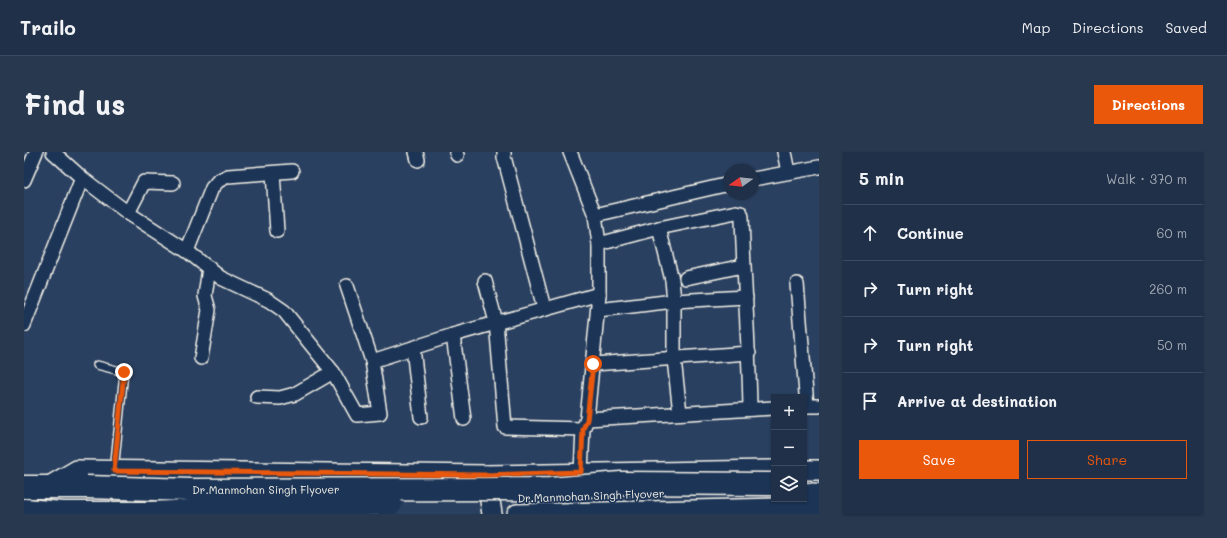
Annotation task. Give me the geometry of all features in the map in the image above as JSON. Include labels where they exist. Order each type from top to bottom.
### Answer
[{"type":"highway","name":"Dr.Manmohan Singh Flyover","points":[[24,487],[192,490],[550,489],[620,482],[771,484]]},
{"type":"highway","points":[[807,484],[819,484]]},
{"type":"highway","name":"Dr.Manmohan Singh Flyover","points":[[24,510],[63,513],[148,513],[703,493],[771,494]]},
{"type":"highway","points":[[807,494],[819,495]]},
{"type":"main road","points":[[46,488],[77,470],[486,475],[581,472],[771,470]]},
{"type":"main road","points":[[807,470],[819,470]]},
{"type":"main road","points":[[486,475],[492,514]]},
{"type":"main road","points":[[517,514],[819,507]]},
{"type":"street","points":[[24,180],[36,152]]},
{"type":"street","points":[[53,152],[82,178],[128,213],[187,251],[221,278],[268,300],[284,311],[333,372],[357,415],[380,413],[372,361],[347,286]]},
{"type":"street","points":[[504,152],[504,157],[544,308]]},
{"type":"street","points":[[570,152],[595,215],[599,244],[598,310],[581,472]]},
{"type":"street","points":[[784,152],[788,172]]},
{"type":"street","points":[[759,178],[819,167]]},
{"type":"street","points":[[187,251],[212,188],[218,181],[228,176],[292,171]]},
{"type":"street","points":[[273,173],[277,231]]},
{"type":"street","points":[[24,325],[82,178]]},
{"type":"street","points":[[128,213],[144,182],[173,183]]},
{"type":"street","points":[[595,215],[723,185]]},
{"type":"street","points":[[599,244],[659,228],[736,212],[741,213],[749,352],[750,410]]},
{"type":"street","points":[[659,228],[672,280],[674,301],[674,359],[680,413]]},
{"type":"street","points":[[686,278],[743,266]]},
{"type":"street","points":[[201,358],[209,310],[206,296],[209,268]]},
{"type":"street","points":[[485,282],[496,322],[504,427],[585,424],[680,413],[771,408]]},
{"type":"street","points":[[797,284],[810,406]]},
{"type":"street","points":[[372,361],[496,322],[599,294]]},
{"type":"street","points":[[598,310],[674,301],[746,297]]},
{"type":"street","points":[[453,335],[464,419]]},
{"type":"street","points":[[413,348],[421,416]]},
{"type":"street","points":[[593,364],[674,359],[749,352]]},
{"type":"street","points":[[257,397],[280,398],[295,394],[333,372]]},
{"type":"lane","points":[[97,365],[124,372],[114,471]]},
{"type":"route","points":[[124,372],[114,471],[486,475],[581,472],[583,429],[587,420],[593,364]]}]
